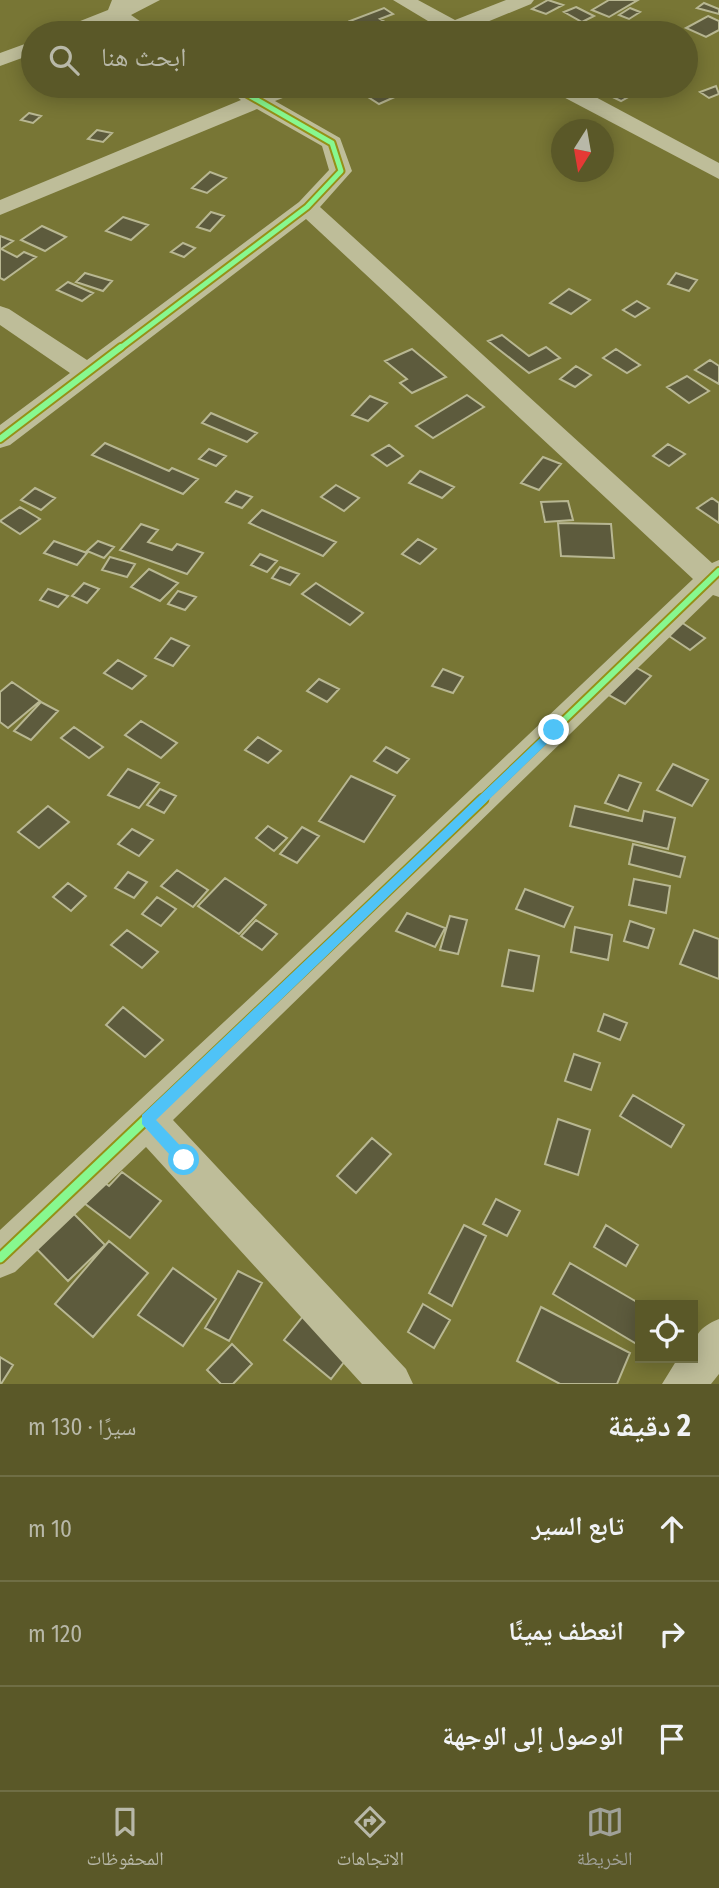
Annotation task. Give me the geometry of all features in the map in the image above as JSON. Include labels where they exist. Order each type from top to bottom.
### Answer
[{"type":"street","points":[[95,0],[119,7],[135,21]]},
{"type":"street","points":[[91,21],[119,7],[150,0]]},
{"type":"street","points":[[403,0],[436,21]]},
{"type":"street","points":[[477,21],[524,0]]},
{"type":"street","points":[[0,60],[21,52]]},
{"type":"street","points":[[0,208],[258,98]]},
{"type":"street","points":[[582,98],[719,172]]},
{"type":"street","points":[[0,439],[307,207],[341,171],[332,143],[255,99]]},
{"type":"street","points":[[0,1258],[716,578],[307,207]]},
{"type":"street","points":[[0,314],[87,372]]},
{"type":"street","points":[[147,1119],[391,1384]]},
{"type":"street","points":[[684,1384],[719,1340]]},
{"type":"building","points":[[548,0],[563,5],[546,14],[532,9]]},
{"type":"building","points":[[609,0],[638,0],[609,17],[592,10]]},
{"type":"building","points":[[704,3],[719,9],[719,14],[697,8]]},
{"type":"building","points":[[576,7],[594,16],[580,21],[564,12]]},
{"type":"building","points":[[384,8],[393,14],[380,19],[383,21],[350,21]]},
{"type":"building","points":[[630,8],[640,12],[629,19],[619,15]]},
{"type":"building","points":[[708,16],[719,21],[719,30],[706,37],[698,33],[698,21]]},
{"type":"building","points":[[716,86],[719,94],[709,98],[700,92]]},
{"type":"building","points":[[370,98],[392,98],[379,104]]},
{"type":"building","points":[[29,113],[41,116],[33,123],[21,120]]},
{"type":"building","points":[[97,130],[112,133],[103,142],[88,139]]},
{"type":"building","points":[[210,172],[226,178],[207,193],[192,188]]},
{"type":"building","points":[[211,212],[224,216],[210,231],[197,227]]},
{"type":"building","points":[[123,217],[148,225],[131,240],[106,231]]},
{"type":"building","points":[[42,226],[66,237],[45,251],[21,240]]},
{"type":"building","points":[[0,236],[13,241],[1,249],[17,257],[24,252],[36,257],[4,280],[0,278]]},
{"type":"building","points":[[183,243],[195,248],[184,257],[171,252]]},
{"type":"building","points":[[85,273],[112,281],[103,291],[76,282]]},
{"type":"building","points":[[676,273],[697,280],[689,291],[668,284]]},
{"type":"building","points":[[68,282],[93,293],[82,301],[57,290]]},
{"type":"building","points":[[569,289],[590,300],[571,314],[550,303]]},
{"type":"building","points":[[637,301],[649,308],[635,317],[623,310]]},
{"type":"building","points":[[502,335],[529,356],[546,347],[560,358],[529,373],[488,341]]},
{"type":"building","points":[[412,349],[446,377],[412,393],[400,383],[407,379],[385,361]]},
{"type":"building","points":[[616,349],[640,365],[627,373],[603,358]]},
{"type":"building","points":[[710,360],[719,366],[719,384],[695,370]]},
{"type":"building","points":[[576,366],[591,375],[575,387],[560,379]]},
{"type":"building","points":[[687,376],[709,391],[689,403],[667,387]]},
{"type":"building","points":[[467,395],[484,407],[433,438],[416,426]]},
{"type":"building","points":[[370,396],[387,403],[368,421],[352,415]]},
{"type":"building","points":[[211,413],[257,433],[247,442],[202,423]]},
{"type":"building","points":[[105,443],[169,471],[172,468],[198,479],[183,494],[92,455]]},
{"type":"building","points":[[668,444],[685,454],[669,466],[653,456]]},
{"type":"building","points":[[389,445],[403,456],[387,466],[372,455]]},
{"type":"building","points":[[209,449],[226,456],[216,466],[199,459]]},
{"type":"building","points":[[543,457],[561,464],[539,490],[521,483]]},
{"type":"building","points":[[420,471],[454,487],[442,498],[409,483]]},
{"type":"building","points":[[336,485],[359,498],[344,511],[321,497]]},
{"type":"building","points":[[35,488],[55,498],[41,510],[21,500]]},
{"type":"building","points":[[236,491],[252,497],[242,508],[226,502]]},
{"type":"building","points":[[712,498],[719,503],[719,523],[697,508]]},
{"type":"building","points":[[568,501],[573,520],[545,522],[541,502]]},
{"type":"building","points":[[20,507],[40,519],[20,534],[0,521]]},
{"type":"building","points":[[262,510],[336,542],[323,556],[249,523]]},
{"type":"building","points":[[558,523],[611,524],[614,558],[561,556]]},
{"type":"building","points":[[141,524],[158,530],[148,542],[172,550],[177,544],[203,553],[187,574],[120,550]]},
{"type":"building","points":[[418,539],[436,549],[420,564],[402,554]]},
{"type":"building","points":[[54,541],[87,553],[77,565],[44,553]]},
{"type":"building","points":[[98,541],[114,547],[104,558],[87,551]]},
{"type":"building","points":[[260,554],[277,561],[267,572],[251,565]]},
{"type":"building","points":[[110,557],[135,564],[127,577],[102,570]]},
{"type":"building","points":[[280,567],[299,574],[290,585],[272,578]]},
{"type":"building","points":[[149,569],[178,583],[160,601],[131,587]]},
{"type":"building","points":[[84,583],[99,589],[87,603],[72,596]]},
{"type":"building","points":[[316,583],[363,613],[350,625],[302,594]]},
{"type":"building","points":[[48,589],[68,596],[58,607],[40,600]]},
{"type":"building","points":[[178,591],[196,597],[185,610],[168,604]]},
{"type":"building","points":[[678,620],[705,638],[690,650],[663,632]]},
{"type":"building","points":[[171,638],[189,646],[173,666],[155,658]]},
{"type":"building","points":[[118,660],[146,676],[132,689],[104,673]]},
{"type":"building","points":[[628,663],[651,676],[625,704],[603,692]]},
{"type":"building","points":[[443,669],[463,677],[453,693],[432,686]]},
{"type":"building","points":[[319,679],[339,689],[327,702],[307,691]]},
{"type":"building","points":[[12,682],[40,701],[8,728],[0,722],[0,692]]},
{"type":"building","points":[[41,702],[58,711],[31,740],[14,731]]},
{"type":"building","points":[[141,721],[177,743],[161,758],[125,735]]},
{"type":"building","points":[[74,727],[103,747],[89,758],[61,738]]},
{"type":"building","points":[[258,737],[281,751],[268,763],[245,750]]},
{"type":"building","points":[[386,747],[409,759],[397,773],[374,761]]},
{"type":"building","points":[[673,764],[708,780],[692,806],[657,790]]},
{"type":"building","points":[[128,769],[159,783],[139,808],[108,795]]},
{"type":"building","points":[[619,775],[641,783],[628,811],[605,803]]},
{"type":"building","points":[[351,776],[395,796],[364,842],[319,821]]},
{"type":"building","points":[[160,789],[176,796],[164,813],[147,805]]},
{"type":"building","points":[[48,806],[69,822],[39,848],[18,832]]},
{"type":"building","points":[[575,806],[642,821],[644,811],[675,818],[668,849],[570,826]]},
{"type":"building","points":[[268,826],[287,838],[274,851],[256,838]]},
{"type":"building","points":[[302,827],[319,836],[297,863],[280,854]]},
{"type":"building","points":[[132,829],[153,840],[139,856],[118,844]]},
{"type":"building","points":[[633,844],[685,857],[680,877],[629,864]]},
{"type":"building","points":[[177,870],[208,890],[193,907],[161,886]]},
{"type":"building","points":[[128,872],[147,882],[134,898],[115,888]]},
{"type":"building","points":[[225,878],[266,905],[239,934],[198,906]]},
{"type":"building","points":[[634,879],[670,886],[666,913],[629,905]]},
{"type":"building","points":[[68,883],[86,896],[71,911],[53,897]]},
{"type":"building","points":[[525,889],[573,907],[564,927],[516,909]]},
{"type":"building","points":[[157,897],[176,909],[161,926],[142,914]]},
{"type":"building","points":[[407,913],[445,928],[435,947],[396,931]]},
{"type":"building","points":[[450,916],[467,920],[458,954],[440,950]]},
{"type":"building","points":[[256,920],[277,934],[262,950],[241,936]]},
{"type":"building","points":[[630,921],[654,929],[648,948],[624,941]]},
{"type":"building","points":[[575,927],[612,935],[608,960],[571,952]]},
{"type":"building","points":[[127,930],[158,952],[142,968],[111,945]]},
{"type":"building","points":[[694,930],[719,939],[719,979],[680,964]]},
{"type":"building","points":[[509,950],[539,956],[533,991],[502,986]]},
{"type":"building","points":[[123,1007],[163,1040],[145,1057],[106,1025]]},
{"type":"building","points":[[604,1014],[627,1023],[620,1040],[598,1031]]},
{"type":"building","points":[[574,1054],[600,1063],[591,1090],[565,1081]]},
{"type":"building","points":[[633,1095],[684,1125],[671,1147],[620,1116]]},
{"type":"building","points":[[558,1119],[590,1130],[578,1175],[545,1164]]},
{"type":"building","points":[[372,1138],[391,1154],[356,1193],[337,1176]]},
{"type":"building","points":[[86,1169],[109,1186],[122,1172],[161,1201],[130,1238],[67,1190]]},
{"type":"building","points":[[496,1199],[520,1211],[507,1236],[483,1224]]},
{"type":"building","points":[[62,1202],[105,1245],[68,1281],[25,1237]]},
{"type":"building","points":[[464,1225],[486,1236],[452,1306],[429,1293]]},
{"type":"building","points":[[606,1225],[638,1245],[626,1266],[594,1247]]},
{"type":"building","points":[[109,1241],[148,1273],[93,1337],[55,1304]]},
{"type":"building","points":[[570,1263],[635,1301],[635,1343],[553,1294]]},
{"type":"building","points":[[173,1268],[216,1299],[183,1346],[138,1315]]},
{"type":"building","points":[[238,1271],[262,1283],[229,1341],[205,1328]]},
{"type":"building","points":[[423,1304],[450,1320],[434,1348],[408,1332]]},
{"type":"building","points":[[541,1307],[630,1353],[617,1384],[560,1384],[517,1361]]},
{"type":"building","points":[[304,1315],[351,1353],[331,1379],[284,1340]]},
{"type":"building","points":[[232,1344],[252,1364],[233,1384],[221,1384],[207,1370]]},
{"type":"building","points":[[0,1357],[13,1365],[1,1384],[0,1384]]},
{"type":"cycle path","points":[[0,439],[307,207],[341,171],[332,143],[254,98]]},
{"type":"cycle path","points":[[0,1258],[280,994],[719,571]]},
{"type":"route","points":[[184,1160],[147,1119],[554,730]]}]
